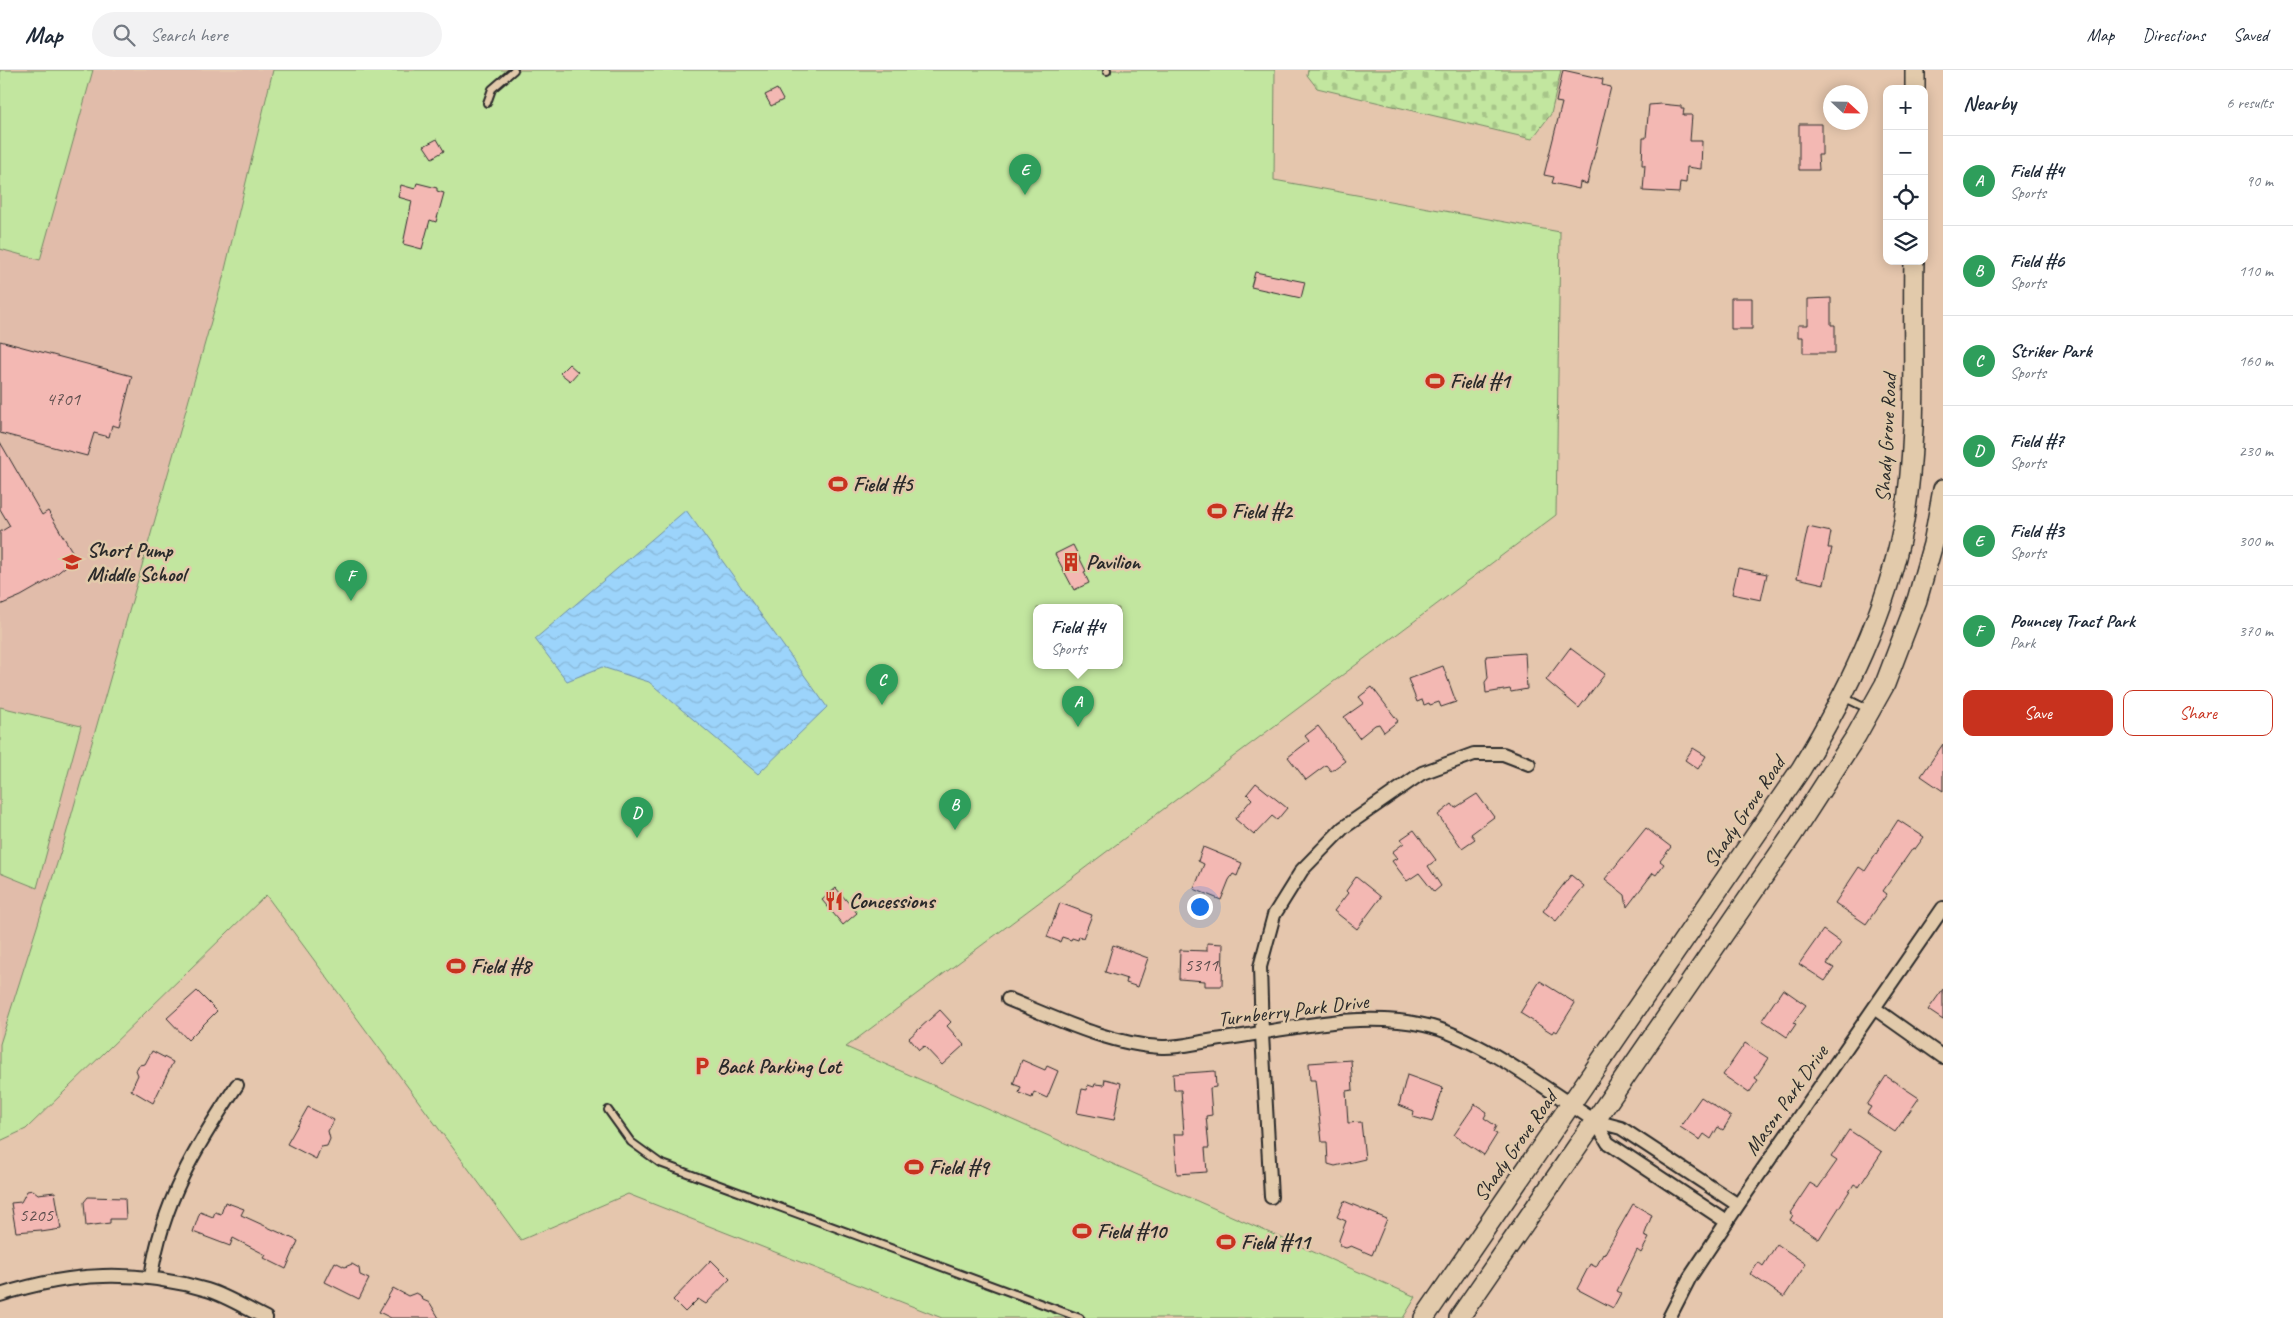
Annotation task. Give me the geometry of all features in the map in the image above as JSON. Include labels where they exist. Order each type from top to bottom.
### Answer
[{"type":"main road","points":[[1915,70],[1915,85]]},
{"type":"main road","name":"Shady Grove Road","points":[[1424,1318],[1801,769],[1843,697],[1878,616],[1897,554],[1904,517],[1912,439],[1914,265]]},
{"type":"main road","points":[[1459,1318],[1792,835],[1871,710],[1896,657],[1917,600],[1933,544],[1943,489]]},
{"type":"street","points":[[1271,1197],[1260,967],[1274,915],[1302,870],[1343,828],[1422,773],[1474,754],[1504,754],[1529,764]]},
{"type":"street","name":"Mason Park Drive","points":[[1669,1318],[1690,1278],[1738,1205],[1943,908]]},
{"type":"street","name":"Turnberry Park Drive","points":[[1008,999],[1102,1036],[1163,1047],[1262,1034],[1351,1019],[1392,1019],[1426,1025],[1466,1040],[1595,1122],[1621,1128],[1738,1205]]},
{"type":"street","points":[[1874,1008],[1943,1057]]},
{"type":"street","points":[[151,1277],[155,1250],[167,1211],[192,1156],[237,1084]]},
{"type":"street","name":"Turnberry Park Drive","points":[[1595,1122],[1608,1143],[1727,1222]]},
{"type":"street","points":[[0,1295],[26,1287],[65,1279],[110,1274],[151,1277],[208,1291],[266,1318]]},
{"type":"lane","points":[[487,103],[492,89],[514,70]]},
{"type":"lane","points":[[1843,697],[1871,710]]},
{"type":"lane","points":[[608,1110],[631,1142],[660,1163],[1080,1318]]},
{"type":"shaded area","name":"Short Pump Middle School","points":[[0,70],[273,70],[221,286],[65,838],[0,1044]]},
{"type":"green space","points":[[0,70],[93,70],[40,260],[0,249]]},
{"type":"green space","points":[[273,70],[1275,70],[1274,180],[1560,232],[1556,515],[846,1047],[1416,1297],[1403,1318],[942,1318],[628,1194],[521,1240],[266,895],[26,1129],[0,1141],[0,1044],[65,838],[221,286]]},
{"type":"green space","points":[[1308,70],[1561,70],[1551,114],[1532,139],[1317,88],[1307,75]]},
{"type":"green space","points":[[0,707],[81,726],[37,888],[0,873]]},
{"type":"water","points":[[686,510],[827,707],[758,774],[649,682],[602,667],[567,681],[535,639]]},
{"type":"building","points":[[1563,70],[1603,79],[1602,85],[1611,87],[1587,184],[1580,182],[1579,189],[1552,183],[1554,177],[1544,175],[1562,103],[1556,102]]},
{"type":"building","points":[[777,89],[783,100],[771,106],[765,95]]},
{"type":"building","points":[[1649,105],[1681,106],[1681,109],[1684,109],[1683,115],[1692,115],[1690,141],[1702,141],[1701,169],[1687,167],[1686,183],[1680,182],[1679,193],[1643,191],[1645,165],[1642,165],[1643,138],[1646,138]]},
{"type":"building","points":[[1799,124],[1822,124],[1822,155],[1818,155],[1819,170],[1799,170]]},
{"type":"building","points":[[437,139],[444,151],[432,158],[424,146]]},
{"type":"building","points":[[417,183],[437,188],[437,191],[444,193],[436,222],[430,220],[422,249],[403,244],[412,201],[398,197],[401,185],[415,189]]},
{"type":"building","points":[[1255,272],[1305,282],[1301,298],[1251,287]]},
{"type":"building","points":[[1731,298],[1752,298],[1752,329],[1731,329]]},
{"type":"building","points":[[1831,298],[1831,325],[1835,325],[1835,353],[1803,353],[1803,337],[1798,337],[1798,325],[1808,325],[1808,299]]},
{"type":"building","points":[[0,341],[132,376],[119,427],[112,425],[109,437],[94,433],[87,456],[0,433]]},
{"type":"building","points":[[569,364],[578,372],[570,381],[560,373]]},
{"type":"building","points":[[0,442],[42,515],[48,511],[76,558],[49,580],[21,596],[0,605],[0,532],[10,526],[0,509]]},
{"type":"building","points":[[1808,527],[1831,532],[1828,548],[1832,548],[1824,584],[1797,578]]},
{"type":"building","name":"Pavilion","points":[[1073,545],[1086,571],[1084,572],[1089,583],[1074,590],[1055,554]]},
{"type":"building","points":[[1738,568],[1767,574],[1761,600],[1732,594]]},
{"type":"building","points":[[1570,648],[1605,674],[1579,708],[1546,680]]},
{"type":"building","points":[[1525,653],[1527,689],[1511,692],[1510,689],[1486,693],[1485,682],[1488,678],[1486,656]]},
{"type":"building","points":[[1443,666],[1456,702],[1441,707],[1439,702],[1424,705],[1422,700],[1417,702],[1408,679]]},
{"type":"building","points":[[1372,687],[1398,721],[1384,732],[1379,724],[1375,725],[1359,738],[1344,717],[1364,703],[1359,697]]},
{"type":"building","points":[[1318,726],[1345,761],[1331,771],[1326,765],[1306,780],[1288,757],[1309,741],[1305,736]]},
{"type":"building","points":[[1943,744],[1943,791],[1921,776]]},
{"type":"building","points":[[1693,748],[1706,756],[1698,769],[1685,760]]},
{"type":"building","points":[[1256,783],[1287,808],[1277,820],[1272,816],[1254,835],[1235,819],[1252,799],[1247,794]]},
{"type":"building","points":[[1477,794],[1494,817],[1471,834],[1475,839],[1462,848],[1438,815],[1452,804],[1455,808]]},
{"type":"building","points":[[1898,820],[1924,837],[1915,849],[1913,848],[1883,891],[1887,894],[1866,924],[1835,903],[1859,867],[1865,871]]},
{"type":"building","points":[[1646,828],[1671,847],[1660,861],[1664,864],[1656,875],[1653,873],[1627,907],[1625,895],[1605,879]]},
{"type":"building","points":[[1414,830],[1436,860],[1428,866],[1441,886],[1434,892],[1419,873],[1407,881],[1392,861],[1397,858],[1392,852],[1404,843],[1401,839]]},
{"type":"building","points":[[1203,847],[1242,863],[1237,876],[1233,874],[1229,880],[1221,900],[1194,889],[1204,864],[1198,861]]},
{"type":"building","points":[[1571,875],[1584,886],[1556,921],[1543,911]]},
{"type":"building","points":[[1356,877],[1381,897],[1357,929],[1334,911],[1348,893],[1346,891]]},
{"type":"building","points":[[836,888],[857,913],[843,925],[822,900]]},
{"type":"building","points":[[1060,903],[1092,915],[1083,938],[1079,936],[1078,940],[1072,938],[1071,940],[1062,937],[1060,942],[1047,937]]},
{"type":"building","points":[[1823,930],[1841,943],[1827,964],[1834,968],[1825,981],[1799,964]]},
{"type":"building","points":[[1207,943],[1223,944],[1222,986],[1205,986],[1205,981],[1179,979],[1180,950],[1207,951]]},
{"type":"building","points":[[1113,945],[1148,958],[1138,987],[1126,983],[1127,979],[1105,972]]},
{"type":"building","points":[[1540,981],[1575,1003],[1557,1032],[1554,1030],[1552,1033],[1520,1013]]},
{"type":"building","points":[[1783,989],[1806,1005],[1793,1023],[1796,1024],[1787,1037],[1762,1020]]},
{"type":"building","points":[[1943,989],[1943,1020],[1928,1010]]},
{"type":"building","points":[[197,991],[217,1011],[188,1040],[167,1018]]},
{"type":"building","points":[[940,1010],[951,1022],[947,1026],[964,1045],[942,1065],[924,1046],[919,1050],[909,1038]]},
{"type":"building","points":[[1745,1043],[1768,1058],[1755,1078],[1758,1080],[1749,1093],[1723,1075]]},
{"type":"building","points":[[152,1051],[173,1062],[153,1103],[131,1090],[138,1075],[136,1070],[139,1065],[145,1064]]},
{"type":"building","points":[[1022,1060],[1045,1070],[1047,1066],[1058,1071],[1047,1098],[1034,1092],[1032,1098],[1019,1093],[1021,1087],[1013,1084]]},
{"type":"building","points":[[1351,1060],[1353,1090],[1346,1091],[1348,1123],[1361,1122],[1365,1159],[1335,1166],[1328,1164],[1327,1142],[1322,1142],[1315,1080],[1310,1080],[1309,1063]]},
{"type":"building","points":[[1215,1071],[1216,1087],[1210,1088],[1212,1115],[1206,1116],[1209,1148],[1205,1148],[1207,1172],[1177,1174],[1174,1134],[1184,1134],[1181,1090],[1174,1090],[1173,1074]]},
{"type":"building","points":[[1407,1075],[1443,1088],[1432,1122],[1413,1117],[1414,1111],[1399,1105]]},
{"type":"building","points":[[1886,1076],[1919,1098],[1895,1132],[1867,1113],[1871,1107],[1867,1105]]},
{"type":"building","points":[[1105,1079],[1121,1083],[1114,1120],[1077,1113],[1082,1089],[1087,1090],[1088,1085],[1094,1087],[1095,1084],[1104,1085]]},
{"type":"building","points":[[1701,1097],[1731,1117],[1723,1130],[1718,1127],[1711,1139],[1704,1134],[1700,1140],[1680,1127]]},
{"type":"building","points":[[1475,1104],[1487,1112],[1484,1118],[1496,1126],[1493,1132],[1497,1134],[1484,1155],[1454,1135]]},
{"type":"building","points":[[308,1107],[334,1120],[328,1131],[330,1139],[327,1146],[321,1147],[316,1159],[287,1144]]},
{"type":"building","points":[[1849,1130],[1882,1152],[1859,1187],[1854,1184],[1819,1239],[1790,1220],[1793,1215],[1790,1213],[1810,1183],[1818,1188],[1837,1161],[1831,1157]]},
{"type":"building","points":[[33,1190],[38,1194],[55,1192],[61,1229],[41,1232],[41,1230],[16,1232],[11,1203],[21,1202],[27,1191]]},
{"type":"building","points":[[88,1197],[125,1198],[126,1219],[110,1219],[110,1223],[86,1226],[84,1202]]},
{"type":"building","points":[[1344,1201],[1387,1219],[1372,1255],[1351,1246],[1346,1248],[1340,1246],[1339,1240],[1346,1221],[1337,1217]]},
{"type":"building","points":[[225,1202],[244,1209],[241,1215],[298,1241],[286,1269],[264,1258],[266,1255],[233,1238],[230,1246],[193,1232],[200,1212],[213,1217],[215,1212],[221,1214]]},
{"type":"building","points":[[1633,1204],[1652,1215],[1644,1236],[1649,1238],[1641,1253],[1637,1250],[1617,1291],[1621,1293],[1613,1308],[1577,1289],[1590,1264],[1596,1267],[1604,1255]]},
{"type":"building","points":[[1777,1244],[1806,1264],[1784,1297],[1750,1274],[1758,1262],[1763,1266]]},
{"type":"building","points":[[711,1260],[730,1279],[706,1304],[698,1299],[685,1312],[673,1300]]},
{"type":"building","points":[[335,1262],[345,1267],[352,1264],[359,1268],[360,1275],[369,1279],[359,1299],[325,1282]]},
{"type":"building","points":[[393,1288],[408,1296],[416,1293],[420,1295],[423,1300],[430,1303],[439,1318],[391,1318],[379,1312]]},
{"type":"place","name":"Field #3","points":[[1025,195]]},
{"type":"place","name":"Field #1","points":[[1435,381]]},
{"type":"place","name":"Field #5","points":[[838,484]]},
{"type":"place","name":"Field #2","points":[[1217,511]]},
{"type":"place","name":"Short Pump Middle School","points":[[72,562]]},
{"type":"place","name":"Pavilion","points":[[1071,562]]},
{"type":"place","name":"Pouncey Tract Park","points":[[351,601]]},
{"type":"place","name":"Striker Park","points":[[882,705]]},
{"type":"place","name":"Field #4","points":[[1078,727]]},
{"type":"place","name":"Field #6","points":[[955,830]]},
{"type":"place","name":"Field #7","points":[[637,838]]},
{"type":"place","name":"Concessions","points":[[834,901]]},
{"type":"place","name":"Field #8","points":[[456,966]]},
{"type":"place","name":"Back Parking Lot","points":[[702,1066]]},
{"type":"place","name":"Field #9","points":[[914,1167]]},
{"type":"place","name":"Field #10","points":[[1082,1231]]},
{"type":"place","name":"Field #11","points":[[1226,1242]]}]
